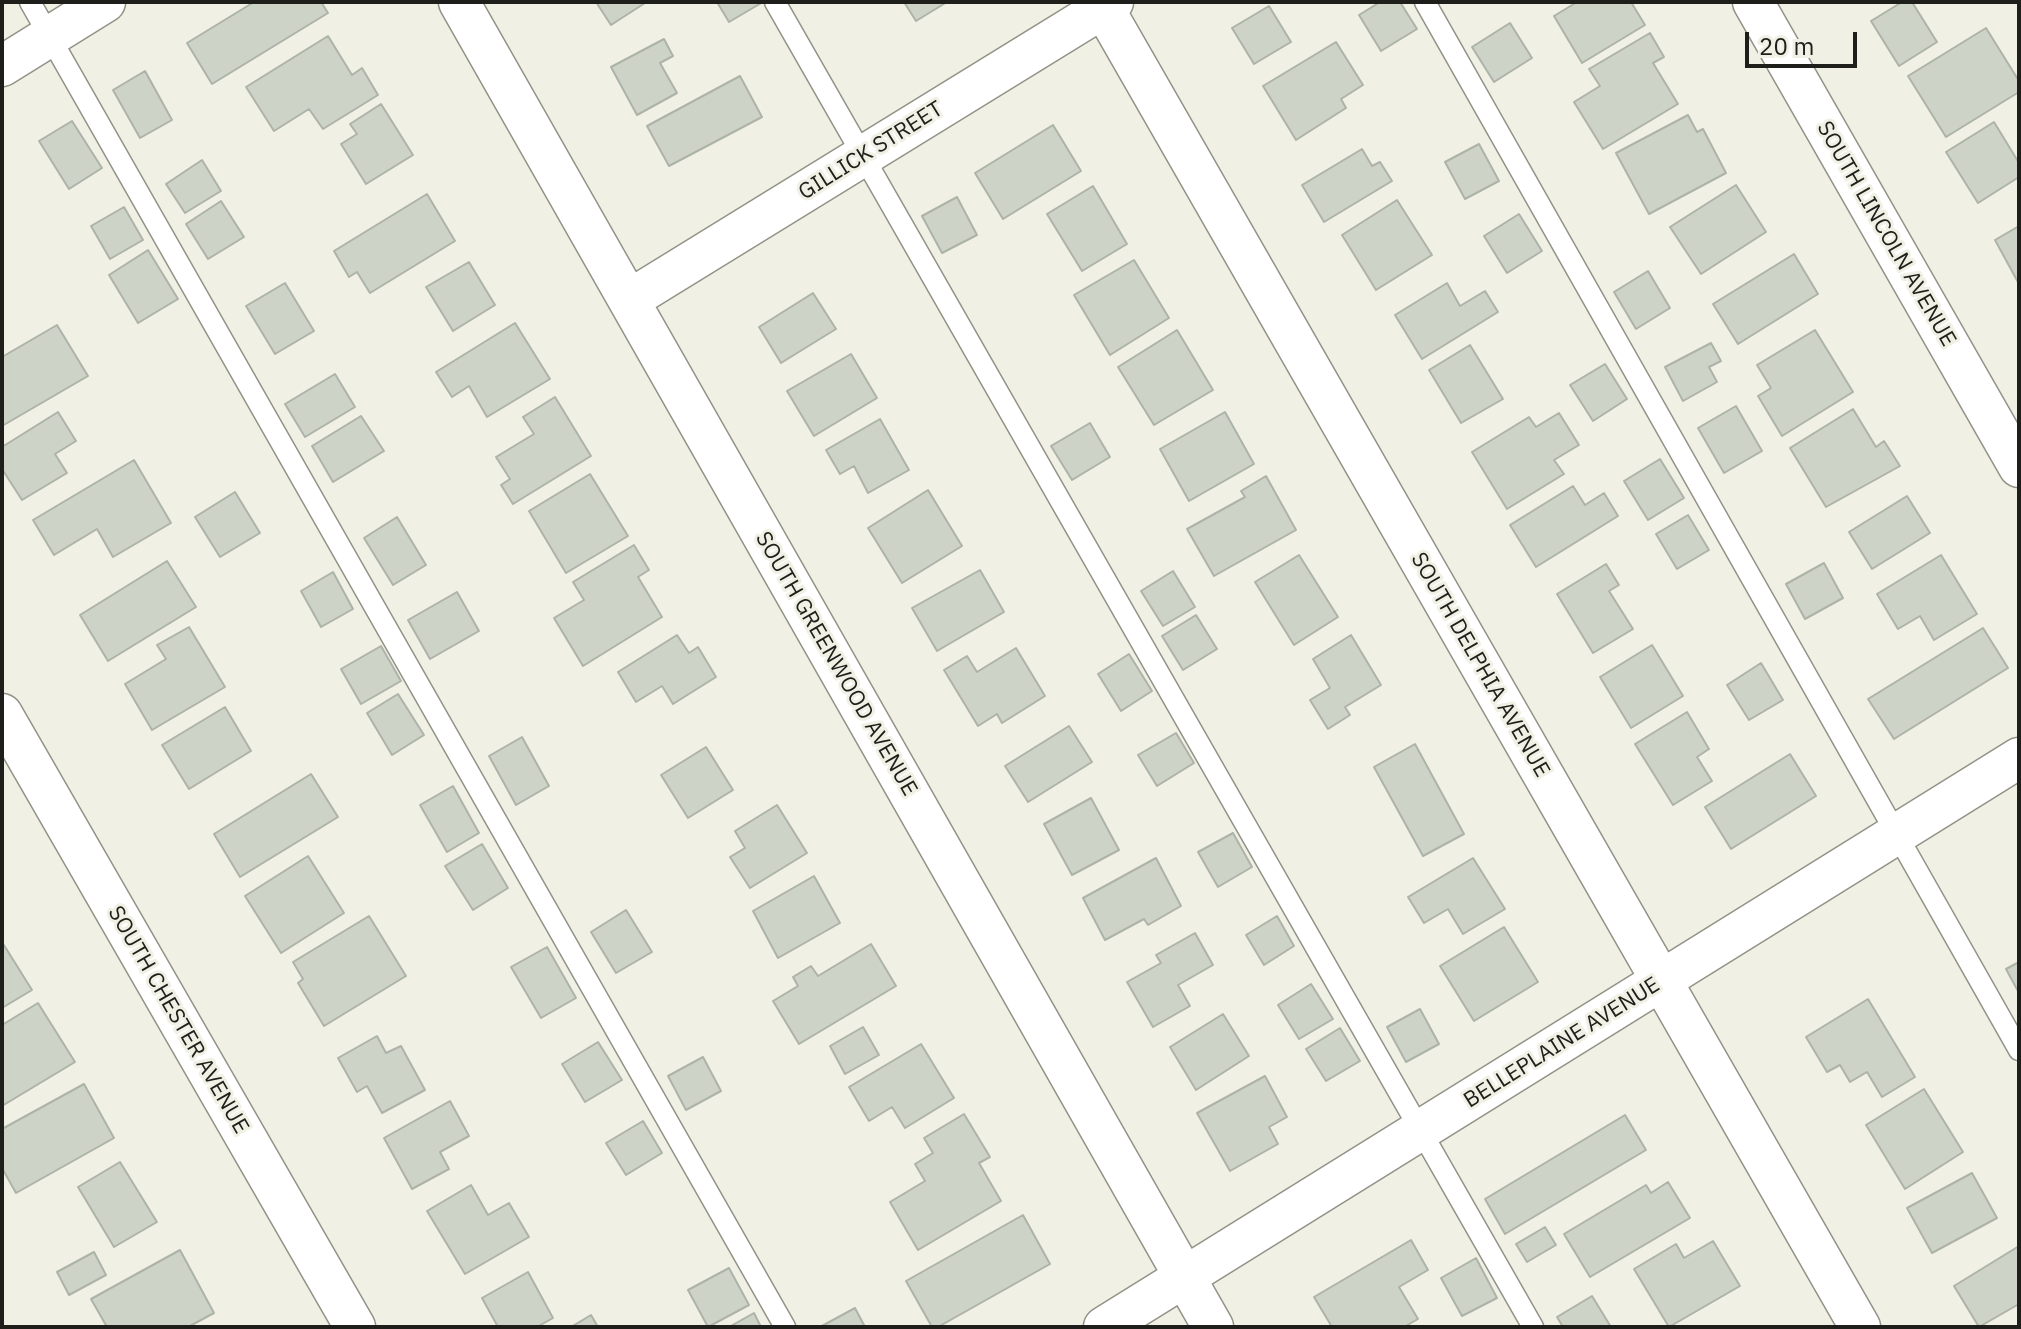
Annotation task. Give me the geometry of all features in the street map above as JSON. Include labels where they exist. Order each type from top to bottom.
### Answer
[{"type":"street","points":[[2,66],[105,2]]},
{"type":"street","name":"SOUTH GREENWOOD AVENUE","points":[[459,2],[1213,1327]]},
{"type":"street","name":"SOUTH LINCOLN AVENUE","points":[[1753,2],[2019,467]]},
{"type":"street","name":"GILLICK STREET","points":[[629,300],[1105,4]]},
{"type":"street","name":"SOUTH DELPHIA AVENUE","points":[[1105,4],[1860,1327]]},
{"type":"street","name":"SOUTH CHESTER AVENUE","points":[[2,714],[355,1327]]},
{"type":"street","name":"BELLEPLAINE AVENUE","points":[[1104,1327],[2019,758]]},
{"type":"lane","points":[[30,2],[785,1327]]},
{"type":"lane","points":[[775,2],[1533,1327]]},
{"type":"lane","points":[[1425,2],[2019,1050]]},
{"type":"building","points":[[254,2],[321,2],[328,13],[212,84],[187,43]]},
{"type":"building","points":[[596,2],[645,2],[645,3],[611,25]]},
{"type":"building","points":[[717,2],[763,2],[729,22]]},
{"type":"building","points":[[904,2],[947,2],[916,21]]},
{"type":"building","points":[[1380,2],[1400,2],[1417,29],[1381,51],[1359,15]]},
{"type":"building","points":[[1577,2],[1631,2],[1645,25],[1582,63],[1554,16]]},
{"type":"building","points":[[1902,2],[1912,2],[1937,42],[1899,66],[1871,21]]},
{"type":"building","points":[[1269,6],[1291,42],[1254,64],[1232,28]]},
{"type":"building","points":[[1510,23],[1532,58],[1494,82],[1472,47]]},
{"type":"building","points":[[1986,28],[2019,81],[2019,92],[1946,137],[1908,76]]},
{"type":"building","points":[[1650,33],[1664,57],[1653,63],[1678,104],[1603,149],[1574,102],[1600,86],[1589,69]]},
{"type":"building","points":[[328,36],[352,75],[362,68],[378,95],[323,129],[309,109],[274,131],[246,87]]},
{"type":"building","points":[[664,39],[673,56],[660,63],[677,93],[637,115],[611,67]]},
{"type":"building","points":[[1336,42],[1363,85],[1341,99],[1346,108],[1296,140],[1263,86]]},
{"type":"building","points":[[145,71],[172,120],[140,138],[113,90]]},
{"type":"building","points":[[740,76],[762,117],[669,166],[647,126]]},
{"type":"building","points":[[381,104],[413,155],[366,184],[341,144],[357,134],[350,124]]},
{"type":"building","points":[[1688,115],[1697,132],[1703,129],[1726,173],[1649,214],[1616,153]]},
{"type":"building","points":[[72,121],[102,168],[69,189],[39,141]]},
{"type":"building","points":[[1994,122],[2019,163],[2019,177],[1978,203],[1946,152]]},
{"type":"building","points":[[1053,125],[1081,171],[1003,219],[975,173]]},
{"type":"building","points":[[1479,144],[1499,181],[1465,199],[1445,162]]},
{"type":"building","points":[[1362,149],[1372,166],[1380,162],[1392,181],[1324,222],[1302,185]]},
{"type":"building","points":[[202,160],[221,191],[185,213],[166,184]]},
{"type":"building","points":[[1736,185],[1766,232],[1701,274],[1670,227]]},
{"type":"building","points":[[1093,186],[1127,244],[1082,271],[1047,214]]},
{"type":"building","points":[[427,194],[455,241],[370,293],[357,272],[349,277],[334,251]]},
{"type":"building","points":[[957,197],[977,235],[942,253],[922,216]]},
{"type":"building","points":[[1397,200],[1432,255],[1376,290],[1342,235]]},
{"type":"building","points":[[221,201],[244,237],[208,259],[186,224]]},
{"type":"building","points":[[124,207],[143,240],[110,259],[91,226]]},
{"type":"building","points":[[1519,214],[1542,251],[1507,273],[1484,236]]},
{"type":"building","points":[[2019,226],[2019,284],[1995,240]]},
{"type":"building","points":[[148,250],[178,299],[138,323],[109,275]]},
{"type":"building","points":[[1794,254],[1818,294],[1738,344],[1713,304]]},
{"type":"building","points":[[1134,260],[1169,318],[1110,355],[1074,295]]},
{"type":"building","points":[[469,262],[495,305],[453,331],[426,287]]},
{"type":"building","points":[[1648,271],[1670,308],[1636,329],[1614,292]]},
{"type":"building","points":[[285,283],[314,331],[275,354],[246,306]]},
{"type":"building","points":[[1447,283],[1460,306],[1485,291],[1498,312],[1422,359],[1395,315]]},
{"type":"building","points":[[813,293],[836,329],[781,363],[759,327]]},
{"type":"building","points":[[515,323],[550,379],[487,417],[469,386],[452,397],[436,372]]},
{"type":"building","points":[[57,325],[88,376],[2,426],[2,357]]},
{"type":"building","points":[[1177,330],[1213,390],[1154,425],[1118,367]]},
{"type":"building","points":[[1815,330],[1853,392],[1782,436],[1758,396],[1771,388],[1757,365]]},
{"type":"building","points":[[1711,343],[1721,361],[1709,367],[1717,382],[1683,401],[1665,367]]},
{"type":"building","points":[[1470,345],[1503,399],[1461,423],[1429,370]]},
{"type":"building","points":[[851,354],[877,398],[814,436],[787,391]]},
{"type":"building","points":[[1605,364],[1627,399],[1593,421],[1570,385]]},
{"type":"building","points":[[335,374],[355,407],[305,437],[285,404]]},
{"type":"building","points":[[555,397],[591,456],[513,504],[501,485],[510,479],[496,457],[534,434],[523,417]]},
{"type":"building","points":[[1736,406],[1762,451],[1724,473],[1698,428]]},
{"type":"building","points":[[1853,409],[1876,447],[1884,441],[1900,466],[1826,507],[1790,448]]},
{"type":"building","points":[[58,412],[76,441],[55,454],[67,473],[22,500],[2,469],[2,447]]},
{"type":"building","points":[[1225,412],[1254,464],[1189,501],[1160,449]]},
{"type":"building","points":[[1559,413],[1579,445],[1554,460],[1564,474],[1507,509],[1472,452],[1529,417],[1536,427]]},
{"type":"building","points":[[361,416],[384,451],[333,482],[312,446]]},
{"type":"building","points":[[880,419],[909,470],[868,493],[854,466],[840,474],[826,450]]},
{"type":"building","points":[[1090,423],[1110,457],[1072,480],[1051,446]]},
{"type":"building","points":[[1660,459],[1684,498],[1648,520],[1624,481]]},
{"type":"building","points":[[134,460],[171,523],[113,557],[97,529],[54,555],[33,520]]},
{"type":"building","points":[[590,474],[628,536],[566,573],[529,511]]},
{"type":"building","points":[[1266,476],[1296,530],[1214,576],[1187,529],[1245,497],[1241,491]]},
{"type":"building","points":[[1573,486],[1585,505],[1604,493],[1618,516],[1536,567],[1510,525]]},
{"type":"building","points":[[928,490],[962,546],[902,583],[868,528]]},
{"type":"building","points":[[235,492],[260,533],[220,557],[195,517]]},
{"type":"building","points":[[1907,496],[1930,533],[1872,569],[1849,532]]},
{"type":"building","points":[[1688,515],[1709,550],[1677,569],[1656,534]]},
{"type":"building","points":[[397,517],[426,565],[393,585],[364,538]]},
{"type":"building","points":[[634,545],[649,570],[638,577],[662,617],[583,666],[554,618],[584,600],[573,582]]},
{"type":"building","points":[[1299,555],[1338,617],[1294,645],[1255,582]]},
{"type":"building","points":[[1941,555],[1977,614],[1934,640],[1920,616],[1898,629],[1877,594]]},
{"type":"building","points":[[167,561],[196,607],[108,661],[80,615]]},
{"type":"building","points":[[1824,563],[1843,598],[1805,619],[1786,584]]},
{"type":"building","points":[[1606,564],[1619,585],[1609,591],[1633,629],[1593,653],[1557,594]]},
{"type":"building","points":[[980,570],[1004,612],[937,651],[912,608]]},
{"type":"building","points":[[1173,571],[1195,607],[1163,626],[1141,591]]},
{"type":"building","points":[[333,572],[353,609],[321,627],[301,591]]},
{"type":"building","points":[[457,592],[479,631],[430,659],[408,620]]},
{"type":"building","points":[[1196,615],[1217,649],[1183,670],[1162,636]]},
{"type":"building","points":[[189,627],[225,687],[152,730],[125,684],[166,659],[157,645]]},
{"type":"building","points":[[1983,628],[2008,668],[1894,739],[1868,699]]},
{"type":"building","points":[[677,635],[689,653],[698,647],[716,677],[673,704],[662,686],[636,702],[618,672]]},
{"type":"building","points":[[1351,635],[1381,685],[1345,707],[1350,715],[1328,729],[1310,700],[1330,688],[1313,659]]},
{"type":"building","points":[[1652,645],[1683,696],[1631,728],[1600,677]]},
{"type":"building","points":[[381,646],[401,681],[361,704],[341,669]]},
{"type":"building","points":[[1016,648],[1045,696],[1002,723],[997,714],[978,726],[944,670],[967,656],[977,672]]},
{"type":"building","points":[[1129,654],[1152,691],[1121,711],[1098,674]]},
{"type":"building","points":[[1761,663],[1783,700],[1749,720],[1727,685]]},
{"type":"building","points":[[398,694],[424,735],[392,755],[367,713]]},
{"type":"building","points":[[225,707],[251,751],[189,789],[162,745]]},
{"type":"building","points":[[1687,712],[1709,749],[1697,757],[1712,781],[1673,805],[1635,744]]},
{"type":"building","points":[[1069,726],[1092,762],[1028,802],[1005,766]]},
{"type":"building","points":[[1176,733],[1194,763],[1157,786],[1138,755]]},
{"type":"building","points":[[522,737],[549,786],[516,805],[489,756]]},
{"type":"building","points":[[1415,744],[1464,834],[1423,856],[1374,767]]},
{"type":"building","points":[[706,747],[733,790],[688,818],[661,775]]},
{"type":"building","points":[[1790,754],[1816,796],[1731,849],[1705,807]]},
{"type":"building","points":[[311,774],[338,817],[240,877],[214,834]]},
{"type":"building","points":[[453,786],[479,833],[447,852],[420,805]]},
{"type":"building","points":[[1091,798],[1119,850],[1072,875],[1044,824]]},
{"type":"building","points":[[777,805],[807,853],[750,888],[730,857],[745,848],[735,831]]},
{"type":"building","points":[[1233,833],[1252,867],[1218,887],[1198,852]]},
{"type":"building","points":[[482,844],[508,888],[473,910],[445,866]]},
{"type":"building","points":[[308,856],[344,913],[281,953],[245,896]]},
{"type":"building","points":[[1156,858],[1181,906],[1148,925],[1144,919],[1105,940],[1083,898]]},
{"type":"building","points":[[1473,858],[1505,909],[1463,934],[1448,909],[1424,923],[1408,897]]},
{"type":"building","points":[[814,876],[840,923],[778,958],[753,911]]},
{"type":"building","points":[[626,910],[652,952],[616,973],[591,932]]},
{"type":"building","points":[[369,916],[406,976],[324,1026],[298,983],[303,979],[293,962]]},
{"type":"building","points":[[1277,916],[1294,946],[1264,965],[1246,935]]},
{"type":"building","points":[[1504,927],[1538,982],[1474,1021],[1440,966]]},
{"type":"building","points":[[1195,933],[1213,965],[1178,985],[1190,1006],[1153,1027],[1127,982],[1161,963],[1156,955]]},
{"type":"building","points":[[2,942],[32,990],[2,1008]]},
{"type":"building","points":[[871,944],[896,986],[799,1044],[773,1001],[798,986],[793,977],[811,966],[818,976]]},
{"type":"building","points":[[547,947],[576,998],[541,1018],[511,967]]},
{"type":"building","points":[[2019,962],[2019,993],[2006,969]]},
{"type":"building","points":[[1311,984],[1333,1019],[1299,1039],[1278,1005]]},
{"type":"building","points":[[1868,999],[1915,1077],[1882,1097],[1867,1072],[1850,1082],[1840,1065],[1827,1072],[1806,1037]]},
{"type":"building","points":[[38,1003],[75,1062],[2,1106],[2,1025]]},
{"type":"building","points":[[1420,1009],[1439,1044],[1406,1062],[1387,1027]]},
{"type":"building","points":[[1223,1014],[1249,1056],[1196,1090],[1170,1047]]},
{"type":"building","points":[[863,1027],[879,1055],[845,1074],[830,1046]]},
{"type":"building","points":[[1340,1028],[1360,1061],[1326,1081],[1306,1049]]},
{"type":"building","points":[[377,1036],[386,1053],[401,1046],[425,1090],[382,1113],[367,1086],[357,1092],[338,1058]]},
{"type":"building","points":[[598,1042],[622,1080],[585,1102],[562,1064]]},
{"type":"building","points":[[921,1044],[954,1098],[905,1128],[892,1107],[869,1121],[849,1087]]},
{"type":"building","points":[[703,1057],[721,1091],[686,1110],[668,1076]]},
{"type":"building","points":[[1265,1076],[1287,1117],[1269,1127],[1278,1144],[1230,1171],[1197,1113]]},
{"type":"building","points":[[84,1084],[114,1138],[16,1193],[2,1168],[2,1129]]},
{"type":"building","points":[[1924,1089],[1963,1152],[1905,1189],[1866,1125]]},
{"type":"building","points":[[450,1101],[469,1136],[440,1152],[449,1169],[412,1189],[384,1138]]},
{"type":"building","points":[[964,1114],[990,1157],[979,1163],[1001,1201],[918,1250],[890,1202],[925,1181],[915,1164],[933,1153],[924,1138]]},
{"type":"building","points":[[1625,1115],[1646,1150],[1505,1234],[1485,1199]]},
{"type":"building","points":[[643,1121],[662,1153],[626,1175],[606,1143]]},
{"type":"building","points":[[120,1162],[157,1222],[114,1247],[78,1187]]},
{"type":"building","points":[[1972,1173],[1997,1218],[1932,1253],[1907,1208]]},
{"type":"building","points":[[1668,1182],[1690,1218],[1590,1277],[1564,1234],[1646,1185],[1651,1193]]},
{"type":"building","points":[[471,1185],[488,1215],[509,1203],[529,1237],[465,1274],[427,1211]]},
{"type":"building","points":[[1023,1215],[1050,1264],[938,1327],[932,1327],[906,1281]]},
{"type":"building","points":[[1545,1227],[1556,1245],[1527,1262],[1516,1244]]},
{"type":"building","points":[[1411,1240],[1428,1270],[1399,1287],[1418,1319],[1404,1327],[1332,1327],[1314,1297]]},
{"type":"building","points":[[1713,1241],[1740,1286],[1669,1327],[1634,1269],[1676,1244],[1684,1258]]},
{"type":"building","points":[[2019,1246],[2019,1304],[1979,1327],[1954,1286]]},
{"type":"building","points":[[180,1250],[214,1313],[188,1327],[107,1327],[91,1299]]},
{"type":"building","points":[[94,1252],[106,1275],[69,1295],[57,1272]]},
{"type":"building","points":[[1476,1258],[1497,1298],[1462,1316],[1441,1278]]},
{"type":"building","points":[[729,1268],[749,1305],[708,1327],[688,1290]]},
{"type":"building","points":[[528,1272],[553,1318],[537,1327],[498,1327],[482,1298]]},
{"type":"building","points":[[1592,1296],[1611,1327],[1563,1327],[1557,1317]]},
{"type":"building","points":[[855,1308],[865,1327],[820,1327]]},
{"type":"building","points":[[754,1313],[761,1327],[729,1327]]},
{"type":"building","points":[[591,1315],[598,1327],[571,1327]]}]
